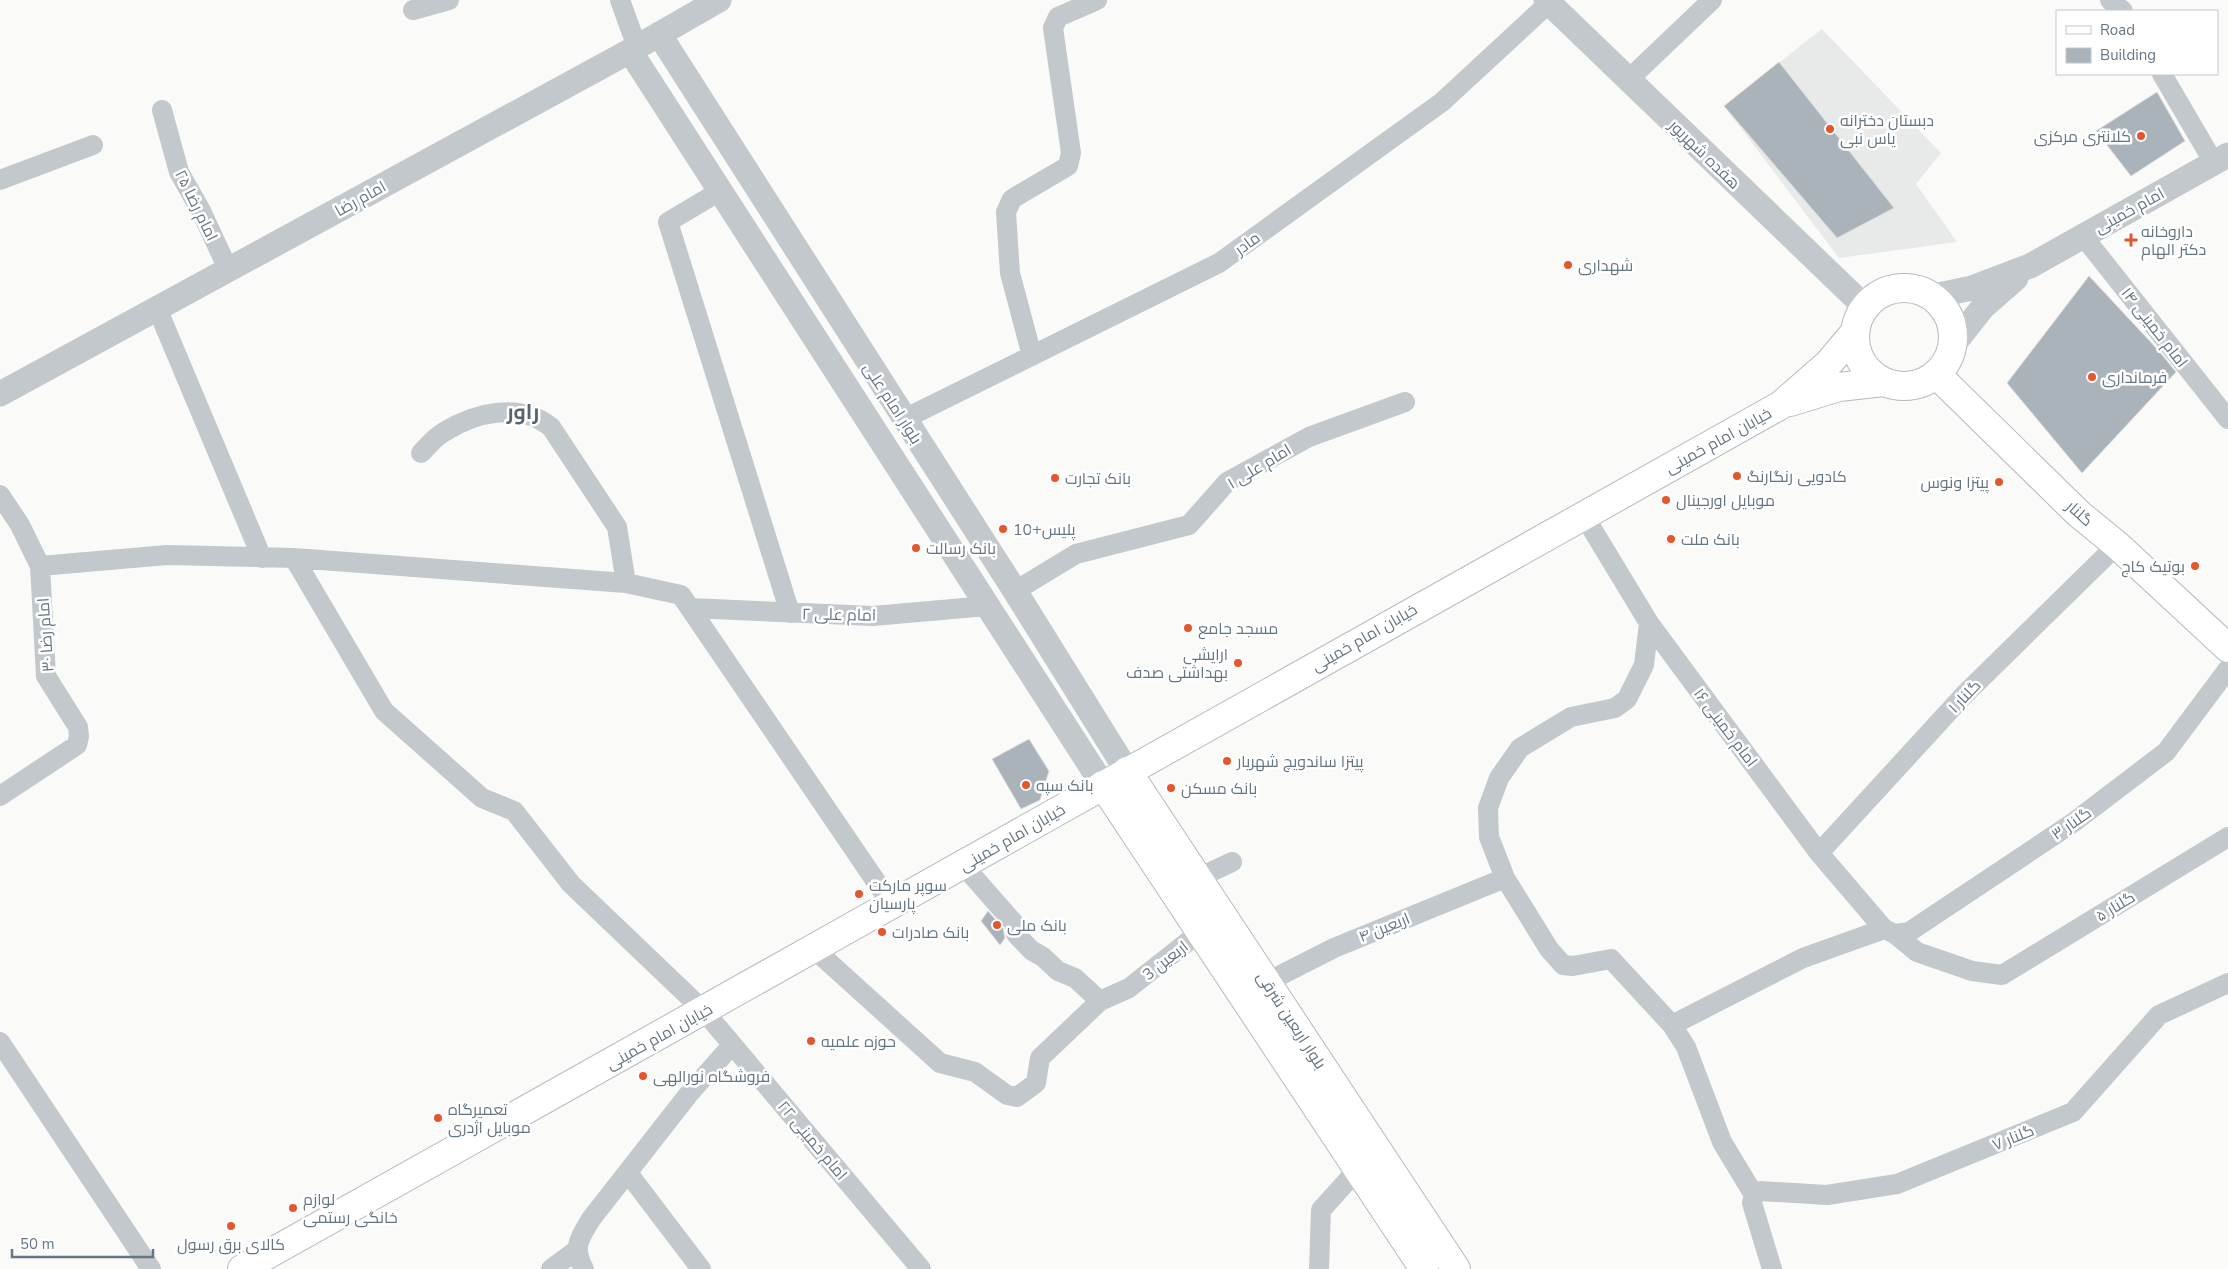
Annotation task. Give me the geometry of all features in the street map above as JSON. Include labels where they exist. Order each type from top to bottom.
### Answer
[{"type":"main road","points":[[1893,287],[1914,287],[1934,296],[1947,310],[1954,330],[1952,351],[1942,370],[1926,382],[1906,387],[1884,382],[1839,387],[1781,404],[1829,364],[1855,332],[1861,312],[1874,297],[1893,287]]},
{"type":"main road","points":[[1855,332],[1858,353],[1868,371],[1884,382]]},
{"type":"main road","name":"گلنار","points":[[1936,374],[2079,514],[2117,545],[2228,648]]},
{"type":"main road","name":"خیابان امام خمینی","points":[[242,1269],[1781,404]]},
{"type":"main road","name":"بلوار اربعین شرقی","points":[[1127,771],[1456,1269]]},
{"type":"main road","name":"بلوار اربعین شرقی","points":[[1103,785],[1424,1269]]},
{"type":"street","points":[[413,10],[449,0]]},
{"type":"street","points":[[620,0],[634,49]]},
{"type":"street","name":"امام رضا","points":[[0,394],[634,49],[718,0]]},
{"type":"street","points":[[1032,356],[1010,273],[1006,212],[1012,199],[1068,166],[1071,153],[1053,28],[1058,17],[1096,0]]},
{"type":"street","points":[[1628,80],[1712,0]]},
{"type":"street","points":[[2110,0],[2122,10]]},
{"type":"street","name":"هفده شهریور","points":[[1547,2],[1865,307]]},
{"type":"street","name":"مادر","points":[[904,419],[1219,263],[1442,102],[1547,2]]},
{"type":"street","name":"بلوار امام علی","points":[[659,34],[1015,591],[1127,771]]},
{"type":"street","name":"بلوار امام علی","points":[[634,49],[720,191],[1103,785]]},
{"type":"street","points":[[2163,75],[2221,159]]},
{"type":"street","name":"امام رضا ۲۵","points":[[162,110],[179,172],[201,211],[228,269]]},
{"type":"street","points":[[0,180],[93,145]]},
{"type":"street","name":"امام خمینی","points":[[2030,266],[2221,159]]},
{"type":"street","points":[[720,191],[668,222],[790,613]]},
{"type":"street","name":"امام خمینی ۱۴","points":[[2083,236],[2228,419]]},
{"type":"street","points":[[1934,296],[1972,288],[2030,266]]},
{"type":"street","points":[[1953,345],[1983,307],[2030,266]]},
{"type":"street","points":[[157,308],[262,558]]},
{"type":"street","name":"امام علی ۱","points":[[1015,591],[1076,554],[1189,525],[1227,482],[1308,438],[1405,402]]},
{"type":"street","points":[[421,453],[443,432],[482,415],[508,410],[540,418],[551,427],[617,527],[626,583]]},
{"type":"street","name":"امام رضا ۳۰","points":[[0,495],[20,525],[40,566],[46,676],[78,726],[79,736],[77,745],[0,796]]},
{"type":"street","name":"امام خمینی ۱۶","points":[[1583,514],[1649,623],[1819,853],[1890,932],[1917,952],[1972,971],[2002,974]]},
{"type":"street","name":"گلنار ۱","points":[[1819,853],[1964,695],[2117,545]]},
{"type":"street","points":[[40,566],[167,555],[294,558],[626,583],[681,595],[892,905]]},
{"type":"street","name":"امام خمینی ۲۲","points":[[294,558],[384,710],[482,798],[514,812],[570,884],[704,1011],[921,1269]]},
{"type":"street","name":"امام علی ۲","points":[[690,608],[873,616],[987,606]]},
{"type":"street","points":[[1649,623],[1644,666],[1627,699],[1615,708],[1571,717],[1520,748],[1499,778],[1488,808],[1489,837],[1505,878],[1549,949],[1563,964],[1572,966],[1611,959],[1672,1025],[1686,1047],[1722,1142],[1754,1195],[1752,1203],[1772,1269]]},
{"type":"street","name":"گلنار ۳","points":[[1672,1025],[1803,958],[1890,932],[1909,932],[2074,822],[2166,752],[2228,670]]},
{"type":"street","name":"گلنار ۵","points":[[2002,974],[2228,837]]},
{"type":"street","points":[[1198,878],[1232,862]]},
{"type":"street","points":[[963,865],[1014,923],[1016,934],[1031,950],[1043,957],[1058,972],[1075,978],[1100,1001]]},
{"type":"street","name":"اربعین ۴","points":[[1266,982],[1334,948],[1505,878]]},
{"type":"street","name":"اربعین 3","points":[[814,949],[940,1063],[975,1072],[1007,1095],[1017,1097],[1036,1083],[1040,1058],[1100,1001],[1129,988],[1200,932]]},
{"type":"street","name":"گلنار ۷","points":[[1754,1195],[1760,1191],[1826,1194],[1897,1184],[2073,1112],[2159,1015],[2228,982]]},
{"type":"street","points":[[0,1042],[152,1269]]},
{"type":"street","points":[[584,1269],[579,1260],[578,1241],[591,1219],[688,1095],[732,1045]]},
{"type":"street","points":[[1319,1269],[1321,1210],[1358,1169]]},
{"type":"street","points":[[628,1173],[701,1269]]},
{"type":"street","points":[[551,1269],[578,1249]]},
{"type":"shaded area","name":"دبستان دخترانه یاس نبی","points":[[1822,29],[1941,153],[1916,184],[1957,242],[1839,258],[1724,106]]},
{"type":"building","points":[[1779,62],[1894,208],[1837,238],[1724,106]]},
{"type":"building","name":"کلانتری مرکزی","points":[[2157,92],[2185,141],[2131,176],[2096,131]]},
{"type":"building","name":"فرمانداری","points":[[2089,276],[2176,372],[2082,473],[2007,383]]},
{"type":"building","name":"بانک سپه","points":[[1029,739],[1049,771],[1040,800],[1021,809],[992,759]]},
{"type":"building","points":[[988,911],[1003,928],[1005,938],[1000,945],[981,921]]},
{"type":"place","name":"دبستان دخترانه یاس نبی","points":[[1830,129]]},
{"type":"place","name":"کلانتری مرکزی","points":[[2141,136]]},
{"type":"place","name":"داروخانه دکتر الهام","points":[[2131,240]]},
{"type":"place","name":"شهداری","points":[[1568,265]]},
{"type":"place","name":"فرمانداری","points":[[2092,377]]},
{"type":"place","name":"کادویی رنگارنگ","points":[[1737,476]]},
{"type":"place","name":"بانک تجارت","points":[[1055,478]]},
{"type":"place","name":"پیتزا ونوس","points":[[1999,482]]},
{"type":"place","name":"موبایل اورجینال","points":[[1666,500]]},
{"type":"place","name":"پلیس+10","points":[[1003,529]]},
{"type":"place","name":"بانک ملت","points":[[1671,539]]},
{"type":"place","name":"بانک رسالت","points":[[916,548]]},
{"type":"place","name":"بوتیک کاج","points":[[2195,566]]},
{"type":"place","name":"مسجد جامع","points":[[1188,628]]},
{"type":"place","name":"ارایشی بهداشتی صدف","points":[[1238,663]]},
{"type":"place","name":"پیتزا ساندویچ شهریار","points":[[1227,761]]},
{"type":"place","name":"بانک سپه","points":[[1026,785]]},
{"type":"place","name":"بانک مسکن","points":[[1171,788]]},
{"type":"place","name":"سوپر مارکت پارسیان","points":[[859,894]]},
{"type":"place","name":"بانک ملی","points":[[997,925]]},
{"type":"place","name":"بانک صادرات","points":[[882,932]]},
{"type":"place","name":"حوزه علمیه","points":[[811,1041]]},
{"type":"place","name":"فروشگاه نورالهی","points":[[643,1076]]},
{"type":"place","name":"تعمیرگاه موبایل اژدری","points":[[438,1118]]},
{"type":"place","name":"لوازم خانگی رستمی","points":[[293,1208]]},
{"type":"place","name":"کالای برق رسول","points":[[231,1226]]},
{"type":"district","name":"راور","points":[[523,412]]}]
